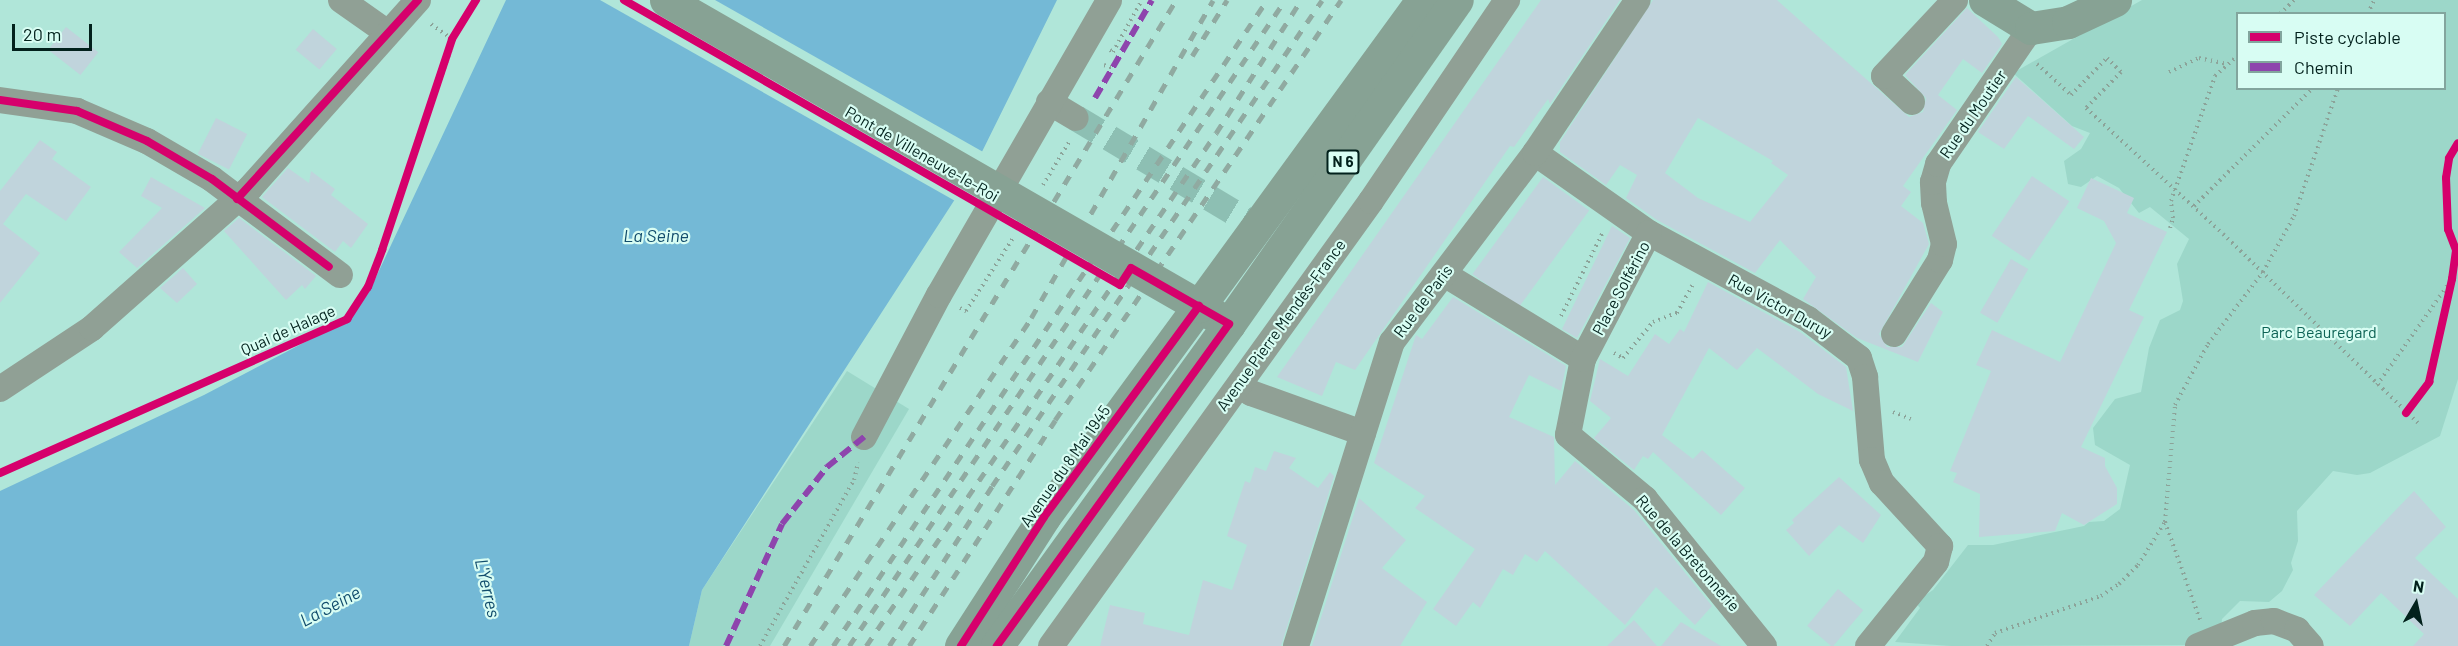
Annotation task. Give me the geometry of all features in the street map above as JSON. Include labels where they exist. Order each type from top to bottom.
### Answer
[{"type":"main road","name":"Pont de Villeneuve-le-Roi","points":[[666,0],[1229,324]]},
{"type":"main road","name":"Avenue du 8 Mai 1945","points":[[961,646],[1044,517],[1422,0]]},
{"type":"main road","name":"N 6","points":[[997,646],[1229,324],[1457,0]]},
{"type":"main road","points":[[1984,0],[2031,28],[2068,22],[2115,0]]},
{"type":"street","points":[[341,0],[388,33]]},
{"type":"street","points":[[0,389],[92,328],[237,199],[418,0]]},
{"type":"street","points":[[864,437],[1049,102],[1109,0]]},
{"type":"street","name":"Avenue Pierre Mendès-France","points":[[1051,646],[1173,471],[1240,385],[1312,260],[1371,201],[1507,0]]},
{"type":"street","name":"Rue de Paris","points":[[1296,646],[1392,342],[1535,153],[1638,0]]},
{"type":"street","points":[[1912,102],[1884,76],[1955,0]]},
{"type":"street","name":"Rue du Moutier","points":[[1894,334],[1940,260],[1944,244],[1934,204],[1933,182],[1938,164],[2031,28]]},
{"type":"street","points":[[0,100],[77,111],[147,141],[212,179],[340,275]]},
{"type":"street","points":[[1049,102],[1076,124]]},
{"type":"street","name":"Rue Victor Duruy","points":[[1535,153],[1613,210],[1649,233],[1808,319],[1859,358],[1865,377],[1872,460],[1879,476],[1940,546],[1936,562],[1868,646]]},
{"type":"street","name":"Place Solférino","points":[[1588,351],[1649,233]]},
{"type":"street","points":[[1444,274],[1547,340],[1588,351]]},
{"type":"street","name":"Rue de la Bretonnerie","points":[[1588,351],[1568,435],[1645,499],[1764,646]]},
{"type":"street","points":[[1240,385],[1251,393],[1363,433]]},
{"type":"street","points":[[2203,644],[2255,622],[2274,621],[2297,630],[2311,646]]},
{"type":"path","points":[[2282,12],[2294,0]]},
{"type":"path","points":[[2170,228],[2175,189],[2215,76],[2236,57]]},
{"type":"path","points":[[2035,62],[2071,94],[2107,58],[2121,72],[2086,108],[2194,206],[2406,413],[2420,425],[2427,417]]},
{"type":"path","points":[[2169,72],[2199,58],[2228,64]]},
{"type":"path","points":[[1103,66],[1105,63],[1113,68]]},
{"type":"path","points":[[2194,206],[2311,90]]},
{"type":"path","points":[[2203,644],[2165,522],[2175,405],[2208,344],[2263,272],[2294,216],[2337,90]]},
{"type":"path","points":[[1041,189],[1076,124]]},
{"type":"path","points":[[1547,340],[1613,210]]},
{"type":"path","points":[[966,312],[1013,238]]},
{"type":"path","points":[[2447,307],[2454,268]]},
{"type":"path","points":[[2377,385],[2452,279]]},
{"type":"path","points":[[2406,413],[2415,403]]},
{"type":"path","points":[[760,646],[854,480],[864,437]]},
{"type":"path","points":[[1987,646],[1995,633],[2101,596],[2119,584],[2138,565],[2165,522]]},
{"type":"green space","name":"Parc Beauregard","points":[[2142,0],[2458,0],[2458,379],[2440,436],[2370,473],[2357,475],[2333,471],[2297,511],[2298,541],[2291,563],[2293,570],[2282,591],[2269,602],[2240,601],[2222,619],[2219,645],[1951,646],[1895,642],[1920,608],[1915,602],[1933,590],[1968,545],[1993,545],[2084,526],[2089,522],[2104,521],[2120,509],[2130,465],[2095,445],[2093,428],[2115,399],[2141,392],[2149,348],[2160,320],[2180,310],[2183,301],[2177,264],[2189,239],[2150,207],[2139,213],[2119,188],[2097,176],[2081,187],[2068,184],[2064,161],[2081,149],[2090,133],[2072,126],[2013,73]]},
{"type":"green space","points":[[847,371],[909,409],[770,646],[689,646],[702,590]]},
{"type":"water","name":"La Seine","points":[[506,0],[1057,0],[970,176],[702,590],[689,646],[0,646],[0,491],[204,395],[351,318],[369,292]]},
{"type":"pier","points":[[600,0],[715,0],[985,153],[957,202]]},
{"type":"building","points":[[1541,0],[1620,0],[1550,104],[1548,99],[1514,147],[1510,146],[1355,370],[1336,362],[1322,396],[1277,377]]},
{"type":"building","points":[[1653,0],[1777,0],[1909,117],[1923,112],[1926,98],[1905,75],[1967,8],[1998,37],[2002,44],[1982,73],[1963,59],[1938,95],[1957,110],[1903,186],[1911,192],[1901,206],[1923,223],[1929,244],[1879,334],[1887,347],[1902,347],[1931,303],[1943,312],[1918,362],[1857,338],[1803,299],[1816,277],[1780,240],[1755,273],[1657,220],[1626,198],[1637,175],[1620,165],[1606,185],[1560,152],[1560,142]],"holes":[[[1698,118],[1773,161],[1771,163],[1788,175],[1750,222],[1698,198],[1665,173]]]},
{"type":"building","points":[[66,27],[98,52],[80,75],[48,50]]},
{"type":"building","points":[[313,29],[337,49],[319,70],[296,50]]},
{"type":"building","points":[[2016,77],[2084,137],[2074,149],[2028,116],[2004,149],[1978,132]]},
{"type":"building","points":[[216,118],[247,134],[229,170],[198,154]]},
{"type":"building","points":[[40,140],[57,152],[52,159],[91,187],[66,221],[26,194],[3,224],[40,253],[0,303],[0,191]]},
{"type":"building","points":[[288,168],[309,183],[311,171],[335,189],[331,195],[368,224],[351,248],[343,241],[335,252],[262,197]]},
{"type":"building","points":[[2032,176],[2069,201],[2029,261],[1992,236]]},
{"type":"building","points":[[151,177],[205,208],[137,268],[119,252],[162,208],[141,196]]},
{"type":"building","points":[[1543,177],[1589,211],[1519,308],[1472,274]]},
{"type":"building","points":[[2091,178],[2134,198],[2127,213],[2167,232],[2129,310],[2144,317],[2081,447],[2105,458],[2105,466],[2117,488],[2117,504],[2084,525],[2062,513],[2055,531],[1979,537],[1980,494],[1953,482],[1957,473],[1950,471],[1991,371],[1976,365],[1992,330],[2060,362],[2116,243],[2104,221],[2077,208]]},
{"type":"building","points":[[239,218],[316,276],[305,289],[302,285],[286,300],[224,231]]},
{"type":"building","points":[[1612,226],[1630,238],[1577,338],[1562,329]]},
{"type":"building","points":[[2011,259],[2028,269],[1997,323],[1980,313]]},
{"type":"building","points":[[183,268],[197,284],[177,303],[160,288]]},
{"type":"building","points":[[1708,282],[1800,332],[1846,367],[1853,411],[1818,394],[1757,348],[1737,370],[1709,348],[1662,435],[1693,459],[1702,450],[1745,488],[1721,515],[1653,452],[1648,459],[1643,456],[1634,470],[1594,438],[1611,418],[1590,401],[1600,359],[1628,376],[1655,334],[1669,344],[1680,329],[1684,332]]},
{"type":"building","points":[[1453,297],[1566,366],[1561,391],[1529,375],[1509,417],[1554,437],[1555,485],[1575,461],[1634,510],[1712,606],[1695,625],[1656,587],[1625,625],[1545,551],[1537,562],[1525,554],[1513,575],[1503,569],[1480,608],[1473,602],[1456,626],[1433,609],[1475,549],[1415,508],[1425,496],[1374,463],[1416,335],[1422,339]]},
{"type":"building","points":[[1274,451],[1296,458],[1289,468],[1318,488],[1330,472],[1334,476],[1281,646],[1100,646],[1110,605],[1145,613],[1143,624],[1189,635],[1203,580],[1232,590],[1247,545],[1227,536],[1245,481],[1250,483],[1255,467],[1266,471]]},
{"type":"building","points":[[1839,477],[1881,515],[1863,543],[1839,525],[1809,556],[1786,530],[1794,523],[1792,520]]},
{"type":"building","points":[[2414,491],[2446,527],[2415,558],[2458,599],[2458,646],[2413,646],[2424,634],[2381,593],[2350,626],[2314,595]]},
{"type":"building","points":[[1359,498],[1406,540],[1382,568],[1427,602],[1400,646],[1312,646]]},
{"type":"building","points":[[1838,589],[1863,610],[1833,646],[1807,626]]},
{"type":"building","points":[[1634,620],[1657,646],[1607,646]]},
{"type":"building","points":[[1681,622],[1721,646],[1661,646]]},
{"type":"tunnel","points":[[1076,118],[1302,253]]},
{"type":"railway","points":[[784,646],[1176,0]]},
{"type":"railway","points":[[810,646],[1031,318],[1213,0]]},
{"type":"railway","points":[[1192,56],[1227,0]]},
{"type":"railway","points":[[833,646],[1267,0]]},
{"type":"railway","points":[[849,646],[1285,0]]},
{"type":"railway","points":[[866,646],[1216,133],[1301,0]]},
{"type":"railway","points":[[889,646],[992,486],[1322,0]]},
{"type":"railway","points":[[909,646],[1055,420],[1341,0]]},
{"type":"marked path","points":[[1095,98],[1152,0]]},
{"type":"marked path","points":[[726,646],[782,524],[827,467],[864,437]]},
{"type":"cycle path","points":[[237,199],[418,0]]},
{"type":"cycle path","name":"Quai de Halage","points":[[0,473],[347,319],[368,287],[382,250],[452,39],[476,0]]},
{"type":"cycle path","points":[[624,0],[1120,285],[1131,268],[1229,324],[997,646]]},
{"type":"cycle path","points":[[0,100],[77,111],[147,141],[212,179],[329,267]]},
{"type":"cycle path","points":[[2406,413],[2429,382],[2452,279],[2456,250],[2448,229],[2446,178],[2449,158],[2458,143]]},
{"type":"cycle path","points":[[961,646],[1044,517],[1199,306]]},
{"type":"water label","name":"L'Yerres","points":[[488,588]]}]
